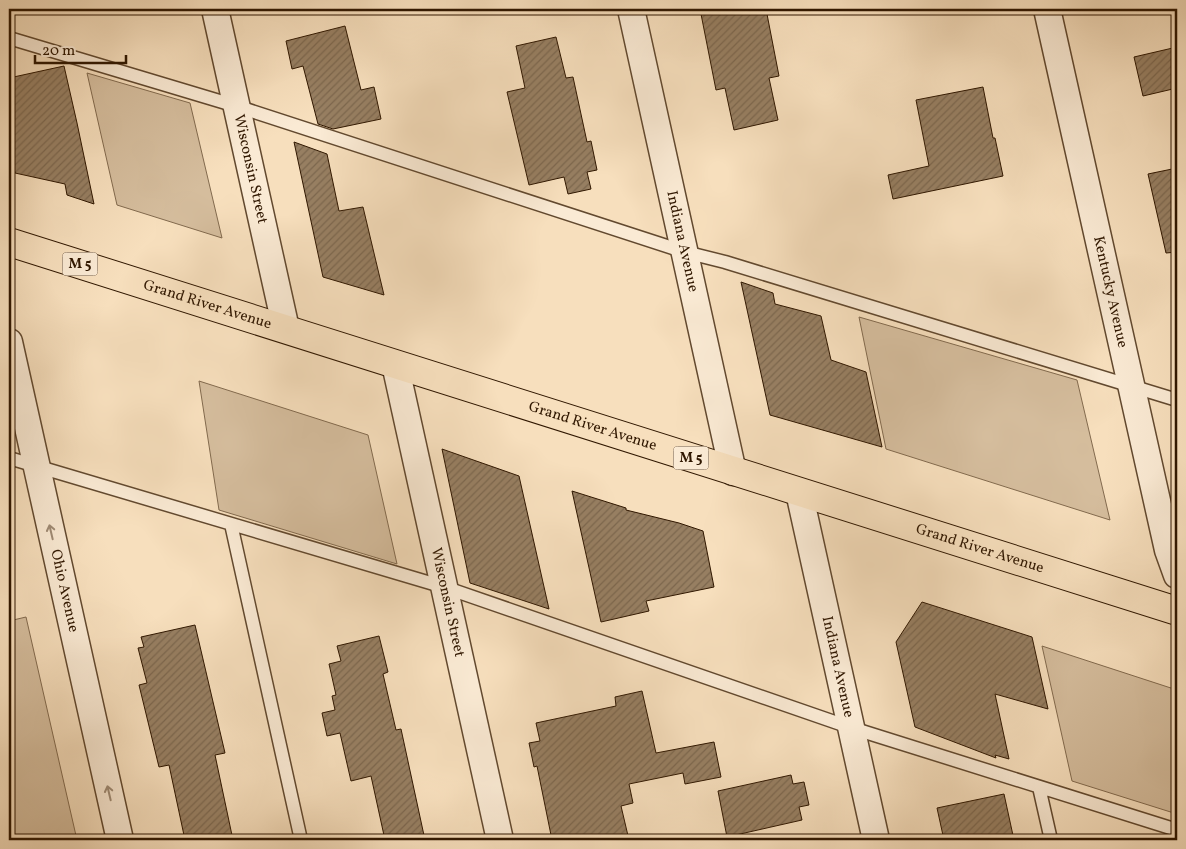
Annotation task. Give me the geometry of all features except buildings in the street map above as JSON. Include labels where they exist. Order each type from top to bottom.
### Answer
[{"type":"main road","name":"Grand River Avenue","points":[[9,242],[1177,611]]},
{"type":"street","name":"Wisconsin Street","points":[[214,9],[286,329]]},
{"type":"street","name":"Indiana Avenue","points":[[632,9],[733,472]]},
{"type":"street","name":"Kentucky Avenue","points":[[1047,9],[1168,550],[1177,575]]},
{"type":"street","name":"Ohio Avenue","points":[[9,342],[120,840]]},
{"type":"street","name":"Wisconsin Street","points":[[395,364],[500,840]]},
{"type":"street","name":"Indiana Avenue","points":[[799,492],[876,840]]},
{"type":"lane","points":[[9,38],[236,106],[685,252],[725,262],[1177,400]]},
{"type":"lane","points":[[9,458],[444,587],[852,728],[1177,830]]},
{"type":"lane","points":[[231,524],[301,840]]},
{"type":"lane","points":[[1039,787],[1051,840]]},
{"type":"shaded area","points":[[87,73],[190,103],[222,238],[117,205]]},
{"type":"shaded area","points":[[859,317],[1077,380],[1110,520],[886,449]]},
{"type":"shaded area","points":[[199,381],[368,435],[397,564],[219,510]]},
{"type":"shaded area","points":[[26,617],[77,840],[9,840],[9,621]]},
{"type":"shaded area","points":[[1042,646],[1177,690],[1177,814],[1072,781]]}]
